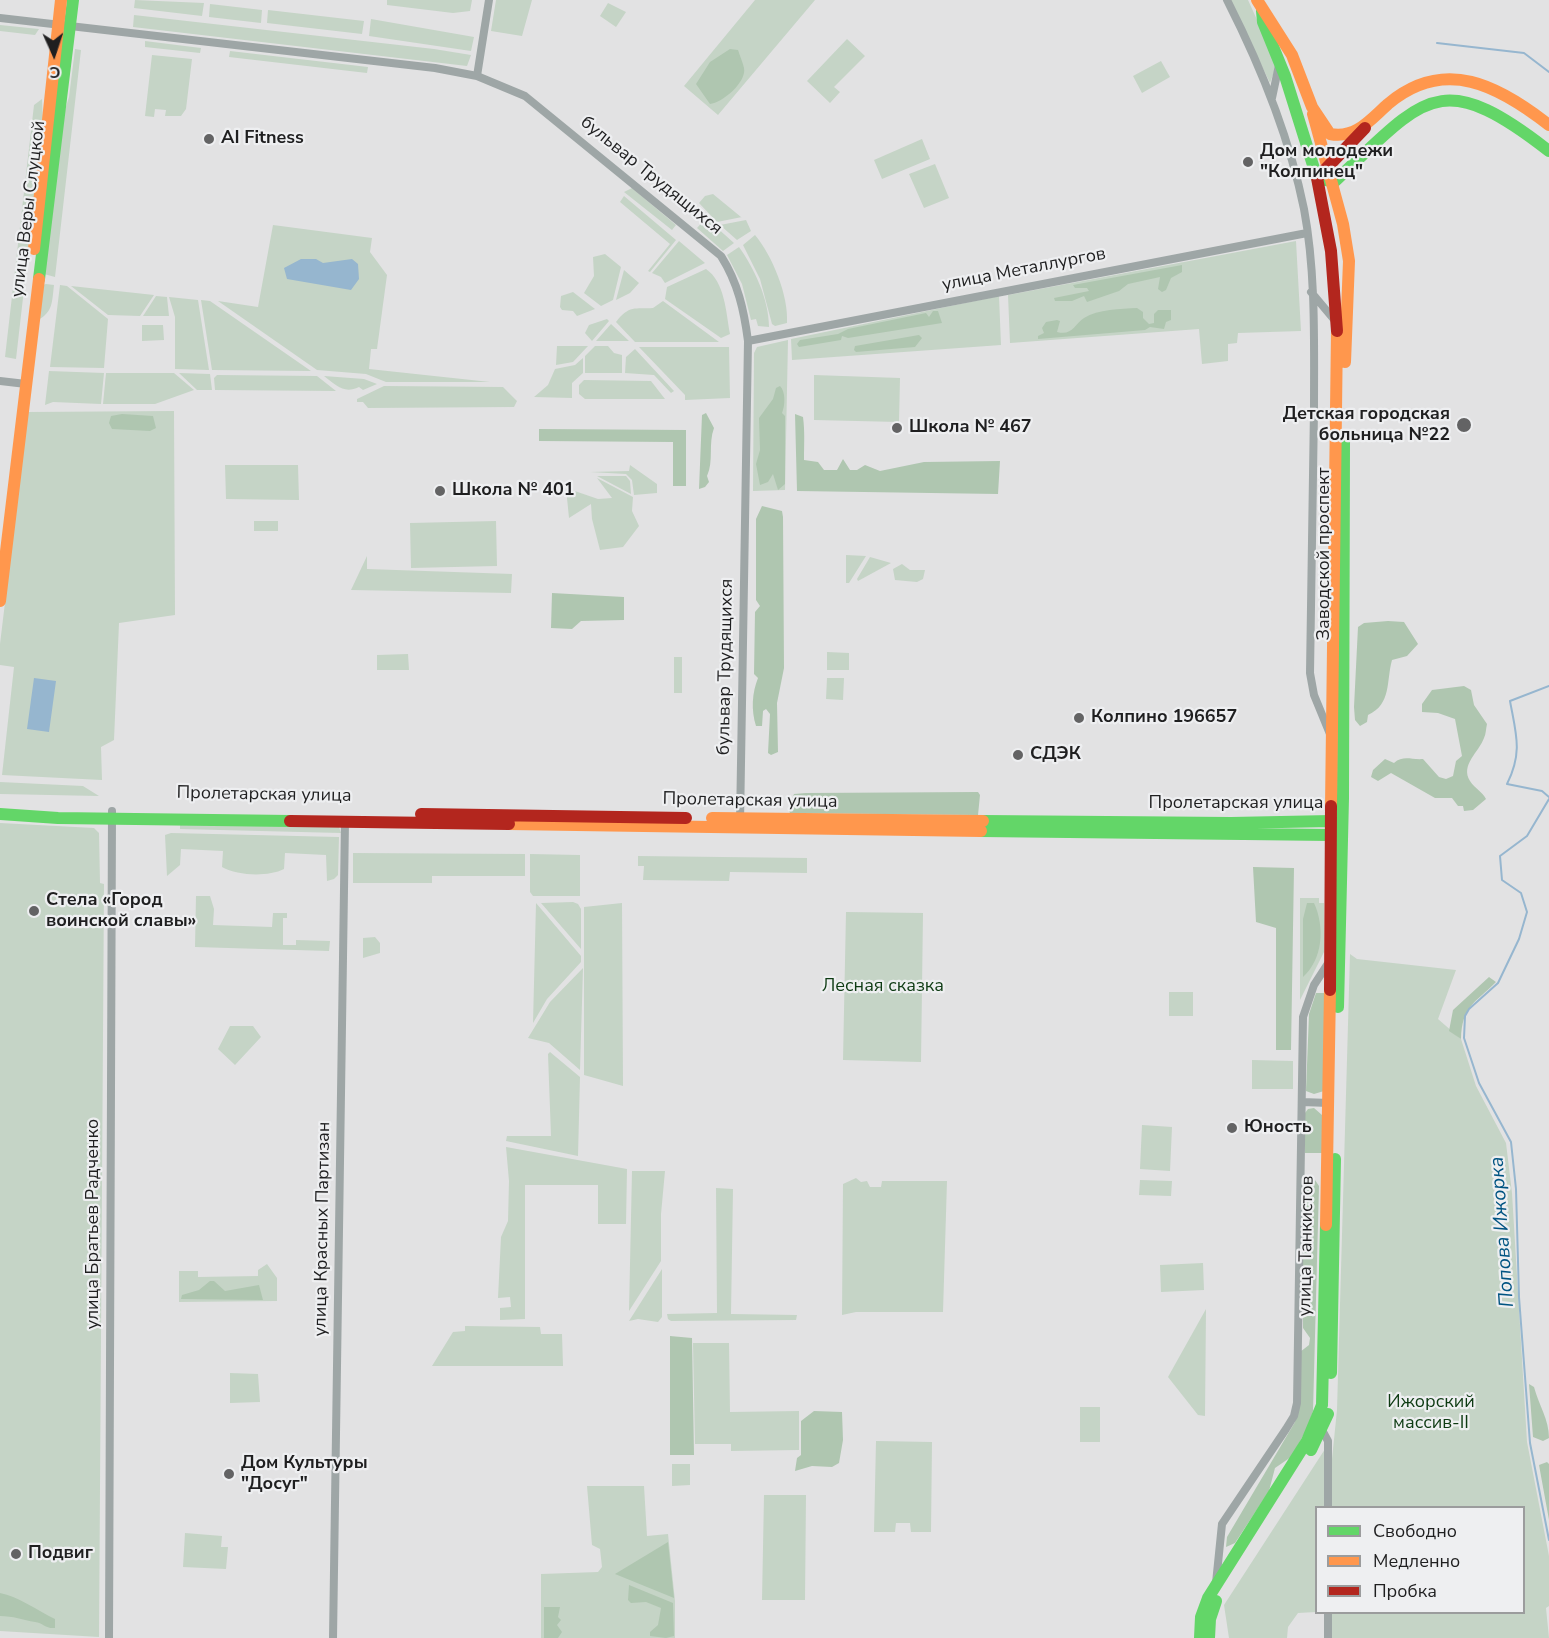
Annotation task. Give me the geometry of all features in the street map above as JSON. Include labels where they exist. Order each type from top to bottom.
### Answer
[{"type":"main road","name":"улица Веры Слуцкой","points":[[61,0],[64,25]]},
{"type":"main road","name":"улица Веры Слуцкой","points":[[0,601],[22,383],[64,25],[73,0]]},
{"type":"main road","name":"Заводской проспект","points":[[1259,5],[1317,178],[1331,250],[1337,323],[1339,518],[1336,824]]},
{"type":"main road","name":"Заводской проспект","points":[[1259,5],[1291,52],[1311,105],[1334,182],[1349,261],[1351,300],[1345,349],[1333,741],[1336,824]]},
{"type":"main road","points":[[1317,178],[1393,100],[1416,87],[1456,80],[1490,86],[1508,95],[1549,125]]},
{"type":"main road","points":[[1317,178],[1334,182],[1403,117],[1413,110],[1436,101],[1478,102],[1504,116],[1549,151]]},
{"type":"main road","points":[[1311,105],[1322,126],[1335,136],[1349,134],[1371,121]]},
{"type":"main road","name":"улица Веры Слуцкой","points":[[0,532],[22,383]]},
{"type":"main road","name":"Пролетарская улица","points":[[0,806],[112,815],[345,821],[740,822],[1231,823],[1336,824],[1331,835],[740,822],[112,815],[0,814]]},
{"type":"main road","name":"улица Танкистов","points":[[1200,1638],[1201,1617],[1216,1586],[1307,1441],[1321,1412],[1333,1103],[1336,824]]},
{"type":"main road","name":"улица Танкистов","points":[[1209,1638],[1210,1619],[1215,1603],[1322,1430],[1328,1414],[1331,1389],[1339,1154],[1333,1103],[1329,962],[1331,835]]},
{"type":"street","points":[[477,76],[489,0]]},
{"type":"street","points":[[1227,0],[1260,66],[1272,98],[1293,162],[1307,233],[1314,367],[1310,673],[1314,695],[1333,741]]},
{"type":"street","name":"бульвар Трудящихся","points":[[0,18],[435,68],[477,76],[505,85],[525,96],[714,249],[725,263],[737,288],[744,312],[748,341],[740,822]]},
{"type":"street","points":[[1272,98],[1279,62]]},
{"type":"street","name":"улица Металлургов","points":[[748,341],[1307,233]]},
{"type":"street","points":[[1311,292],[1337,323]]},
{"type":"street","points":[[0,381],[22,383]]},
{"type":"street","name":"улица Братьев Радченко","points":[[110,1638],[112,815]]},
{"type":"street","name":"улица Красных Партизан","points":[[333,1638],[345,821]]},
{"type":"street","points":[[1216,1586],[1222,1524],[1290,1422],[1298,1403],[1303,1017],[1314,985],[1329,962]]},
{"type":"street","points":[[1302,1102],[1333,1103]]},
{"type":"street","points":[[1322,1430],[1328,1441],[1328,1506]]},
{"type":"street","points":[[1328,1614],[1328,1638]]},
{"type":"green space","points":[[135,0],[204,3],[202,16],[134,8]]},
{"type":"green space","points":[[387,0],[472,0],[470,11],[453,13],[387,5]]},
{"type":"green space","points":[[496,0],[532,0],[522,36],[491,31]]},
{"type":"green space","points":[[755,0],[815,0],[718,115],[684,86]]},
{"type":"green space","points":[[1230,0],[1248,0],[1277,64],[1270,83]]},
{"type":"green space","points":[[608,3],[626,12],[616,27],[600,16]]},
{"type":"green space","points":[[210,4],[262,10],[261,23],[209,17]]},
{"type":"green space","points":[[268,10],[364,21],[362,34],[267,23]]},
{"type":"green space","points":[[134,15],[471,55],[467,66],[133,27]]},
{"type":"green space","points":[[371,19],[474,37],[471,51],[369,36]]},
{"type":"green space","points":[[0,25],[39,29],[35,35],[0,31]]},
{"type":"green space","points":[[847,39],[865,56],[834,87],[840,92],[830,103],[807,81]]},
{"type":"green space","points":[[145,41],[201,48],[200,53],[145,47]]},
{"type":"green space","points":[[75,49],[81,50],[55,277],[44,274],[61,123],[69,97]]},
{"type":"green space","points":[[730,49],[738,50],[744,66],[744,74],[733,91],[721,100],[710,104],[696,84],[710,62]]},
{"type":"green space","points":[[230,51],[368,67],[367,73],[229,57]]},
{"type":"green space","points":[[152,55],[192,59],[186,109],[181,116],[165,116],[166,110],[155,109],[154,117],[145,116]]},
{"type":"green space","points":[[1161,61],[1170,77],[1142,93],[1133,76]]},
{"type":"green space","points":[[42,99],[43,123],[16,359],[5,357],[34,105]]},
{"type":"green space","points":[[922,139],[930,159],[882,179],[874,160]]},
{"type":"green space","points":[[935,164],[949,198],[924,208],[909,174]]},
{"type":"green space","points":[[632,188],[676,225],[672,230],[624,192]]},
{"type":"green space","points":[[713,194],[742,217],[717,222],[699,203],[705,196]]},
{"type":"green space","points":[[624,196],[676,240],[650,272],[648,271],[670,244],[620,202]]},
{"type":"green space","points":[[706,218],[734,243],[723,251],[697,228]]},
{"type":"green space","points":[[746,220],[751,231],[737,240],[720,225]]},
{"type":"green space","points":[[273,225],[372,238],[370,252],[387,275],[377,349],[371,349],[369,369],[490,382],[386,382],[366,374],[317,370],[218,301],[258,307]]},
{"type":"green space","points":[[755,235],[778,276],[785,301],[787,323],[775,326],[772,324],[760,279],[743,245]]},
{"type":"green space","points":[[679,241],[705,263],[665,283],[661,277],[652,273]]},
{"type":"green space","points":[[1296,241],[1301,331],[1238,333],[1237,343],[1228,344],[1228,361],[1202,364],[1199,329],[1010,343],[1008,295]]},
{"type":"green space","points":[[739,247],[760,284],[769,327],[758,326],[756,319],[751,320],[742,284],[727,255]]},
{"type":"green space","points":[[605,254],[621,267],[613,300],[601,306],[584,293],[594,276],[593,257]]},
{"type":"green space","points":[[1182,265],[1182,272],[1171,278],[1166,290],[1162,292],[1158,289],[1160,277],[1128,284],[1119,291],[1087,302],[1084,296],[1072,301],[1055,301],[1054,298],[1089,291],[1087,288],[1075,288],[1073,285]]},
{"type":"green space","points":[[706,269],[721,289],[726,307],[730,334],[721,338],[665,299],[667,287]]},
{"type":"green space","points":[[624,270],[639,283],[630,293],[616,300]]},
{"type":"green space","points":[[43,285],[54,285],[52,301],[47,314],[38,320]]},
{"type":"green space","points":[[60,285],[67,286],[108,319],[104,368],[50,367]]},
{"type":"green space","points":[[71,286],[154,295],[140,316],[108,315]]},
{"type":"green space","points":[[573,292],[595,309],[577,316],[573,311],[562,310],[561,296]]},
{"type":"green space","points":[[156,296],[167,297],[169,316],[143,316]]},
{"type":"green space","points":[[999,296],[1001,345],[792,360],[791,339]]},
{"type":"green space","points":[[169,297],[198,300],[209,370],[175,369],[175,317]]},
{"type":"green space","points":[[201,300],[210,301],[311,371],[212,370]]},
{"type":"green space","points":[[663,301],[719,342],[635,342],[616,322],[629,310],[653,308]]},
{"type":"green space","points":[[1137,308],[1143,312],[1143,318],[1149,324],[1154,323],[1154,314],[1158,310],[1171,310],[1171,320],[1166,322],[1164,329],[1150,327],[1145,330],[1038,339],[1038,336],[1044,333],[1042,328],[1046,322],[1060,321],[1057,332],[1062,333],[1096,313]]},
{"type":"green space","points":[[933,311],[938,311],[942,323],[848,338],[842,336],[841,340],[799,347],[797,344],[800,340],[838,334],[848,329],[926,313],[929,317]]},
{"type":"green space","points":[[607,319],[609,321],[592,341],[585,333],[589,325]]},
{"type":"green space","points":[[611,324],[629,341],[596,341]]},
{"type":"green space","points":[[142,325],[163,325],[164,340],[142,341]]},
{"type":"green space","points":[[919,335],[922,338],[915,347],[856,352],[854,350],[855,346]]},
{"type":"green space","points":[[788,340],[785,490],[753,491],[754,353],[757,347]]},
{"type":"green space","points":[[557,346],[588,346],[573,362],[556,365]]},
{"type":"green space","points":[[595,346],[608,346],[614,353],[622,355],[622,373],[585,373],[585,356]]},
{"type":"green space","points":[[639,347],[729,347],[730,398],[685,400],[685,395]]},
{"type":"green space","points":[[635,349],[674,391],[671,393],[654,375],[625,373],[626,357]]},
{"type":"green space","points":[[583,358],[583,373],[572,383],[572,398],[534,397],[548,385],[555,369],[575,365]]},
{"type":"green space","points":[[49,371],[104,373],[101,404],[53,402],[45,405]]},
{"type":"green space","points":[[106,373],[174,373],[194,390],[155,404],[103,404]]},
{"type":"green space","points":[[179,373],[210,374],[212,390],[197,390]]},
{"type":"green space","points":[[217,375],[317,376],[336,391],[215,390],[214,378]]},
{"type":"green space","points":[[814,375],[900,378],[899,422],[814,420]]},
{"type":"green space","points":[[324,376],[364,379],[377,384],[363,390],[359,387],[349,390],[337,386]]},
{"type":"green space","points":[[584,380],[651,381],[665,399],[585,399],[579,394],[579,385]]},
{"type":"green space","points":[[384,386],[503,387],[517,401],[514,407],[368,408],[363,402],[357,402],[357,399]]},
{"type":"green space","points":[[780,386],[784,399],[782,413],[785,416],[785,484],[778,490],[773,474],[768,482],[760,485],[756,464],[760,450],[759,418],[773,399],[776,388]]},
{"type":"green space","points":[[174,411],[175,615],[119,623],[114,740],[101,747],[102,780],[2,775],[14,667],[0,665],[0,644],[28,412]]},
{"type":"green space","points":[[706,413],[714,428],[707,476],[709,482],[705,487],[699,489],[702,415]]},
{"type":"green space","points":[[122,414],[153,416],[156,428],[150,431],[112,429],[109,423],[111,416]]},
{"type":"green space","points":[[795,414],[803,417],[804,460],[818,462],[824,470],[837,470],[843,459],[850,470],[857,470],[865,465],[880,471],[924,462],[1000,461],[998,494],[797,491]]},
{"type":"green space","points":[[539,429],[686,430],[686,486],[673,486],[673,442],[539,441]]},
{"type":"green space","points":[[225,465],[298,465],[299,500],[226,499]]},
{"type":"green space","points":[[630,465],[657,484],[657,493],[634,495],[632,480],[626,474],[590,472],[629,471]]},
{"type":"green space","points":[[597,476],[626,476],[630,481],[631,494]]},
{"type":"green space","points":[[597,478],[633,497],[632,511],[639,526],[623,547],[600,550],[592,519],[591,504],[569,518],[566,488],[598,499],[612,498]]},
{"type":"green space","points":[[762,506],[782,511],[783,517],[784,668],[777,703],[778,752],[771,755],[768,753],[770,714],[766,709],[763,711],[762,726],[756,726],[753,708],[754,690],[758,678],[754,674],[755,612],[760,606],[756,600],[756,519]]},
{"type":"green space","points":[[254,521],[278,521],[278,531],[254,531]]},
{"type":"green space","points":[[496,521],[497,566],[411,568],[410,523]]},
{"type":"green space","points":[[846,555],[866,556],[849,583],[846,583]]},
{"type":"green space","points":[[367,556],[367,569],[512,574],[511,593],[351,590]]},
{"type":"green space","points":[[870,557],[891,563],[858,581],[857,579]]},
{"type":"green space","points":[[902,564],[910,570],[925,570],[923,579],[917,582],[895,580],[893,569]]},
{"type":"green space","points":[[552,593],[624,597],[624,620],[581,621],[572,629],[551,628]]},
{"type":"green space","points":[[1404,622],[1418,644],[1407,656],[1392,660],[1385,698],[1376,710],[1368,715],[1367,722],[1360,726],[1355,720],[1354,707],[1358,627],[1364,623]]},
{"type":"green space","points":[[827,652],[849,653],[849,670],[827,670]]},
{"type":"green space","points":[[408,654],[409,670],[377,670],[377,655]]},
{"type":"green space","points":[[674,657],[682,657],[682,693],[674,693]]},
{"type":"green space","points":[[827,678],[844,678],[843,700],[826,699]]},
{"type":"green space","points":[[1464,686],[1471,690],[1474,705],[1487,724],[1482,743],[1471,759],[1467,770],[1470,781],[1486,799],[1473,810],[1464,811],[1463,806],[1458,806],[1452,798],[1435,798],[1391,773],[1378,781],[1371,777],[1373,770],[1385,759],[1394,763],[1407,758],[1423,759],[1439,777],[1446,779],[1453,776],[1456,761],[1462,756],[1455,719],[1438,713],[1422,712],[1422,704],[1432,690]]},
{"type":"green space","points":[[0,782],[83,786],[99,796],[0,794]]},
{"type":"green space","points":[[978,792],[980,795],[978,815],[790,813],[788,809],[794,794]]},
{"type":"green space","points":[[0,823],[94,828],[99,833],[100,883],[104,884],[99,1637],[0,1631]]},
{"type":"green space","points":[[180,825],[339,827],[341,833],[180,829]]},
{"type":"green space","points":[[171,833],[339,837],[338,875],[327,881],[326,855],[285,853],[284,869],[277,872],[253,874],[222,867],[223,851],[181,849],[180,865],[167,876],[165,835]]},
{"type":"green space","points":[[353,853],[525,854],[525,876],[432,876],[432,883],[353,883]]},
{"type":"green space","points":[[530,854],[580,855],[580,896],[533,896],[530,892]]},
{"type":"green space","points":[[638,856],[807,858],[807,873],[730,872],[729,881],[643,880],[644,866],[638,866]]},
{"type":"green space","points":[[1253,867],[1294,868],[1291,1050],[1276,1050],[1276,928],[1256,922]]},
{"type":"green space","points":[[196,896],[210,896],[214,909],[213,925],[272,927],[273,913],[287,913],[287,918],[283,918],[283,945],[296,945],[296,940],[330,941],[329,951],[195,947]]},
{"type":"green space","points":[[1300,898],[1319,898],[1319,903],[1324,903],[1324,952],[1300,1000]]},
{"type":"green space","points":[[573,902],[581,909],[581,949],[541,903]]},
{"type":"green space","points":[[536,903],[581,956],[581,962],[547,999],[533,1023]]},
{"type":"green space","points":[[622,903],[623,1086],[584,1075],[584,907]]},
{"type":"green space","points":[[1307,903],[1314,903],[1321,932],[1315,961],[1303,977],[1303,919]]},
{"type":"green space","name":"Лесная сказка","points":[[846,912],[923,913],[921,1062],[843,1060]]},
{"type":"green space","points":[[375,937],[380,943],[380,953],[363,958],[363,938]]},
{"type":"green space","name":"Ижорский массив-II","points":[[1350,954],[1357,959],[1456,970],[1438,1019],[1461,1039],[1476,1086],[1506,1143],[1512,1193],[1527,1442],[1549,1556],[1549,1606],[1546,1608],[1549,1638],[1331,1638],[1331,1614],[1525,1614],[1525,1506],[1331,1506],[1332,1459],[1337,1410]]},
{"type":"green space","points":[[583,968],[580,1070],[549,1043],[528,1038],[550,1002]]},
{"type":"green space","points":[[1489,977],[1496,982],[1467,1012],[1461,1039],[1449,1031],[1453,1010]]},
{"type":"green space","points":[[1169,992],[1193,992],[1193,1016],[1169,1016]]},
{"type":"green space","points":[[1316,993],[1324,993],[1326,996],[1324,1091],[1314,1094],[1306,1091],[1309,1014]]},
{"type":"green space","points":[[230,1026],[253,1026],[261,1037],[235,1065],[218,1049]]},
{"type":"green space","points":[[550,1052],[580,1077],[578,1156],[506,1141],[507,1136],[551,1136],[548,1054]]},
{"type":"green space","points":[[1252,1060],[1293,1061],[1293,1089],[1252,1089]]},
{"type":"green space","points":[[1314,1108],[1322,1115],[1322,1153],[1305,1153],[1305,1113],[1308,1109]]},
{"type":"green space","points":[[1142,1125],[1172,1127],[1170,1171],[1140,1169]]},
{"type":"green space","points":[[506,1147],[627,1169],[626,1224],[598,1224],[598,1185],[525,1185],[525,1319],[500,1320],[500,1308],[511,1307],[510,1297],[498,1298],[501,1237],[508,1221],[509,1181]]},
{"type":"green space","points":[[632,1171],[665,1171],[661,1214],[661,1261],[629,1311]]},
{"type":"green space","points":[[1313,1177],[1319,1186],[1313,1411],[1308,1427],[1291,1457],[1275,1468],[1269,1491],[1235,1543],[1226,1547],[1227,1537],[1295,1422],[1300,1352],[1309,1345],[1310,1338],[1303,1328],[1302,1183],[1305,1178]]},
{"type":"green space","points":[[856,1178],[861,1182],[867,1181],[870,1187],[881,1187],[882,1181],[947,1181],[943,1312],[856,1312],[842,1315],[843,1184]]},
{"type":"green space","points":[[1140,1180],[1172,1181],[1171,1196],[1139,1195]]},
{"type":"green space","points":[[716,1188],[733,1189],[731,1314],[797,1315],[796,1320],[671,1321],[668,1319],[667,1314],[717,1313]]},
{"type":"green space","points":[[1203,1263],[1204,1290],[1161,1292],[1160,1265]]},
{"type":"green space","points":[[267,1264],[277,1278],[277,1301],[179,1302],[179,1271],[198,1271],[198,1277],[258,1276],[258,1270]]},
{"type":"green space","points":[[662,1269],[662,1317],[658,1322],[638,1319],[629,1321]]},
{"type":"green space","points":[[210,1281],[214,1281],[225,1291],[259,1285],[263,1300],[181,1299],[182,1295],[199,1290]]},
{"type":"green space","points":[[1206,1309],[1205,1416],[1198,1415],[1168,1377]]},
{"type":"green space","points":[[465,1326],[540,1327],[541,1334],[562,1334],[563,1366],[432,1366],[453,1332],[465,1331]]},
{"type":"green space","points":[[670,1336],[692,1338],[694,1455],[670,1455]]},
{"type":"green space","points":[[693,1343],[729,1343],[730,1412],[799,1411],[799,1450],[731,1451],[731,1444],[695,1444]]},
{"type":"green space","points":[[230,1373],[258,1374],[260,1402],[230,1403]]},
{"type":"green space","points":[[1529,1384],[1534,1387],[1547,1425],[1549,1438],[1543,1441],[1533,1437]]},
{"type":"green space","points":[[1080,1407],[1100,1407],[1100,1442],[1080,1442]]},
{"type":"green space","points":[[814,1411],[842,1412],[843,1440],[839,1463],[832,1467],[812,1466],[795,1471],[797,1458],[801,1455],[801,1421]]},
{"type":"green space","points":[[876,1441],[932,1442],[931,1532],[911,1532],[910,1523],[896,1523],[895,1532],[874,1532]]},
{"type":"green space","points":[[1327,1446],[1326,1506],[1315,1506],[1315,1612],[1298,1613],[1288,1627],[1287,1638],[1229,1638],[1224,1605]]},
{"type":"green space","points":[[1547,1462],[1549,1464],[1549,1520],[1539,1465]]},
{"type":"green space","points":[[672,1464],[690,1464],[690,1485],[672,1486]]},
{"type":"green space","points":[[587,1486],[644,1486],[647,1536],[668,1534],[675,1601],[675,1638],[541,1638],[541,1574],[598,1572],[602,1567],[600,1549],[592,1545]]},
{"type":"green space","points":[[764,1495],[806,1495],[805,1600],[762,1600]]},
{"type":"green space","points":[[185,1533],[222,1536],[221,1547],[228,1547],[226,1569],[183,1567]]},
{"type":"green space","points":[[668,1542],[674,1598],[615,1574]]},
{"type":"green space","points":[[629,1585],[673,1603],[674,1636],[666,1638],[650,1636],[650,1632],[658,1625],[661,1608],[646,1602],[631,1603],[628,1600]]},
{"type":"green space","points":[[0,1593],[21,1600],[55,1619],[55,1628],[14,1617],[0,1616]]},
{"type":"green space","points":[[544,1607],[560,1607],[558,1617],[561,1620],[557,1625],[562,1632],[558,1638],[544,1638]]},
{"type":"water","points":[[301,259],[316,259],[323,263],[352,259],[358,264],[359,279],[351,290],[287,279],[284,268]]},
{"type":"water","points":[[34,678],[56,681],[49,732],[27,729]]},
{"type":"waterway","points":[[1437,43],[1524,53],[1549,72]]},
{"type":"waterway","name":"Попова Ижорка","points":[[1549,686],[1510,701],[1517,752],[1507,784],[1542,791],[1549,797]]},
{"type":"waterway","name":"Попова Ижорка","points":[[1549,799],[1527,836],[1500,856],[1502,880],[1521,893],[1527,912],[1519,939],[1498,983],[1469,1009],[1465,1016],[1464,1038],[1479,1083],[1511,1142],[1516,1189],[1519,1297],[1530,1443],[1549,1540]]},
{"type":"traffic: fast","points":[[39,279],[73,0]]},
{"type":"traffic: fast","points":[[1262,11],[1263,22],[1285,76],[1317,178],[1334,182],[1390,130],[1413,113],[1434,103],[1456,101],[1482,108],[1512,124],[1549,151]]},
{"type":"traffic: fast","points":[[1338,1007],[1343,798],[1344,442]]},
{"type":"traffic: fast","points":[[0,814],[58,818],[290,821]]},
{"type":"traffic: fast","points":[[983,821],[1231,823],[1331,821],[1336,824]]},
{"type":"traffic: fast","points":[[981,831],[1331,835],[1336,831]]},
{"type":"traffic: fast","points":[[1331,1373],[1335,1159]]},
{"type":"traffic: fast","points":[[1200,1638],[1201,1617],[1208,1598],[1307,1441],[1322,1405],[1326,1225]]},
{"type":"traffic: fast","points":[[1311,1450],[1328,1414]]},
{"type":"traffic: fast","points":[[1209,1638],[1210,1619],[1216,1601]]},
{"type":"traffic: slow","points":[[34,249],[61,0]]},
{"type":"traffic: slow","points":[[1257,0],[1292,55],[1312,107],[1330,134],[1348,134],[1355,131],[1409,90],[1430,82],[1451,79],[1471,82],[1491,89],[1511,99],[1549,125]]},
{"type":"traffic: slow","points":[[1313,114],[1343,224],[1349,261],[1345,362]]},
{"type":"traffic: slow","points":[[0,601],[39,279]]},
{"type":"traffic: slow","points":[[1331,806],[1337,331]]},
{"type":"traffic: slow","points":[[712,818],[983,821]]},
{"type":"traffic: slow","points":[[509,824],[981,831]]},
{"type":"traffic: slow","points":[[1326,1225],[1330,990]]},
{"type":"traffic: jam","points":[[1337,331],[1331,251],[1317,178],[1365,128]]},
{"type":"traffic: jam","points":[[1330,990],[1331,806]]},
{"type":"traffic: jam","points":[[421,814],[686,818]]},
{"type":"traffic: jam","points":[[290,821],[509,824]]},
{"type":"place","name":"AI Fitness","points":[[209,139]]},
{"type":"place","name":"Дом молодежи \"Колпинец\"","points":[[1248,162]]},
{"type":"place","name":"Детская городская больница №22","points":[[1464,425]]},
{"type":"place","name":"Школа № 467","points":[[897,428]]},
{"type":"place","name":"Школа № 401","points":[[440,491]]},
{"type":"place","name":"Колпино 196657","points":[[1079,718]]},
{"type":"place","name":"СДЭК","points":[[1018,755]]},
{"type":"place","name":"Стела «Город воинской славы»","points":[[34,911]]},
{"type":"place","name":"Юность","points":[[1232,1128]]},
{"type":"place","name":"Дом Культуры \"Досуг\"","points":[[229,1474]]},
{"type":"place","name":"Подвиг","points":[[16,1554]]}]
